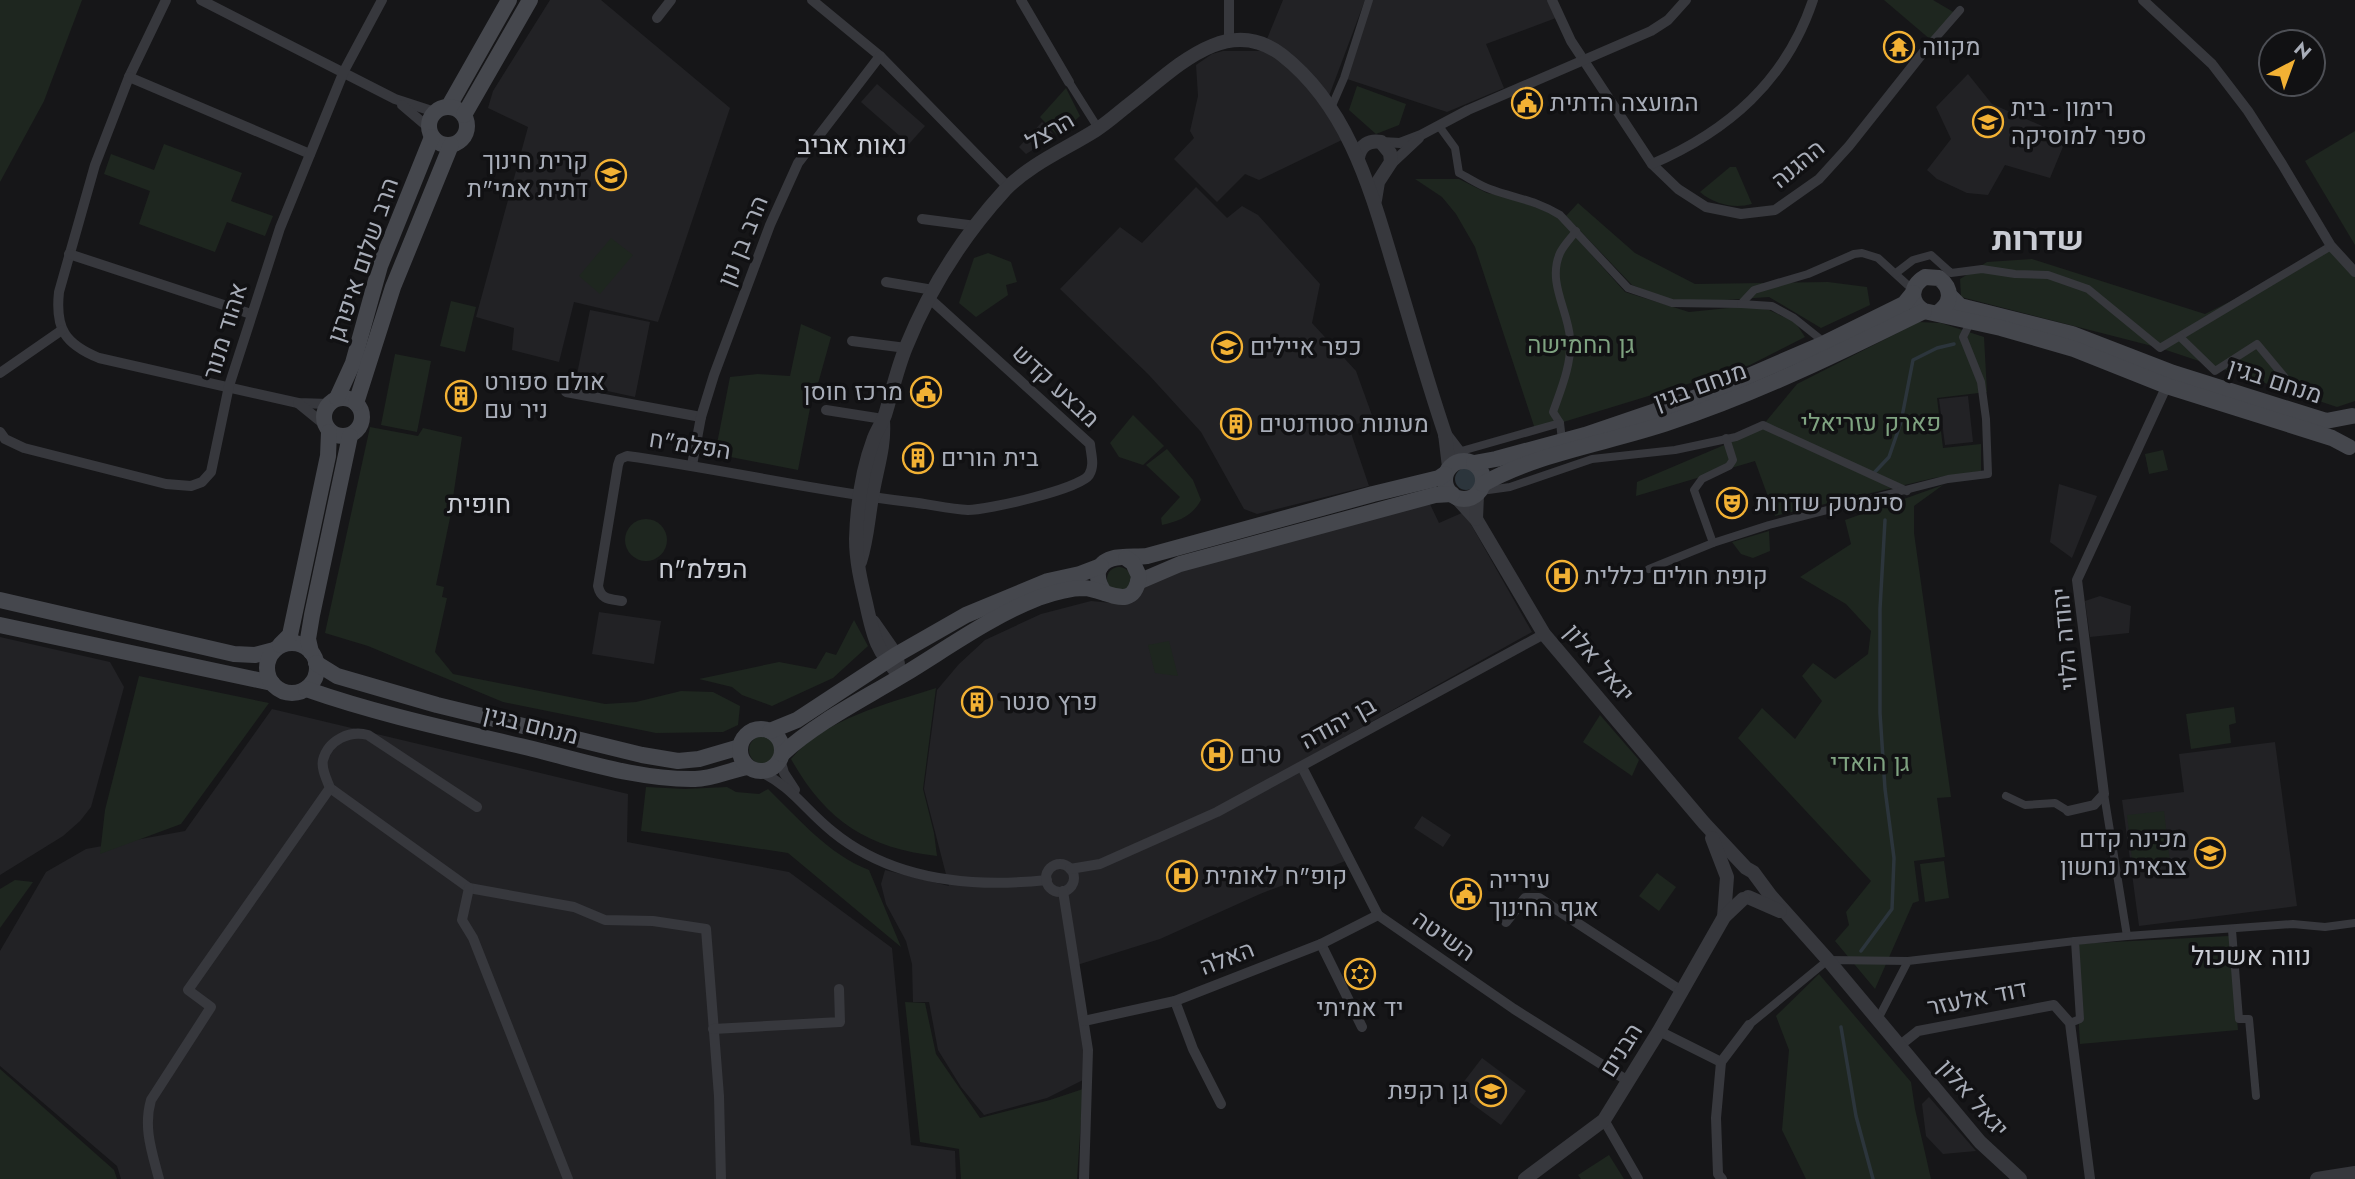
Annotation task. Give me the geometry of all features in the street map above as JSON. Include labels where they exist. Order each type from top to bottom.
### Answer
[{"type":"main road","name":"הרב שלום איפרגן","points":[[333,401],[353,363],[380,266],[436,121],[509,0]]},
{"type":"main road","points":[[451,145],[441,144],[436,121],[464,115],[530,0]]},
{"type":"main road","name":"הרב שלום איפרגן","points":[[356,403],[393,287],[451,145],[461,140],[465,134],[467,126],[464,115]]},
{"type":"main road","points":[[1934,276],[1946,284],[1950,296],[1945,306],[1930,312],[1915,304],[1913,291],[1922,278],[1934,276]]},
{"type":"main road","name":"מנחם בגין","points":[[1126,558],[1147,556],[1458,463],[1496,459],[1561,432],[1585,435],[1714,391],[1825,343],[1904,304],[1913,291]]},
{"type":"main road","name":"מנחם בגין","points":[[1950,296],[1960,306],[2072,334],[2170,380],[2326,421],[2353,415]]},
{"type":"main road","name":"מנחם בגין","points":[[1480,490],[1518,468],[1670,422],[1753,392],[1930,312],[1971,320],[2074,349],[2170,380],[2332,438],[2352,449]]},
{"type":"main road","points":[[272,683],[268,664],[277,648],[290,635],[328,456],[324,412],[333,401],[348,398],[356,403],[362,412],[362,422],[350,436],[339,437],[327,428]]},
{"type":"main road","points":[[2352,449],[2344,438],[2344,432],[2347,421],[2353,415]]},
{"type":"main road","points":[[0,625],[272,683],[288,694],[301,692],[313,680],[313,657],[308,639],[350,436]]},
{"type":"main road","points":[[1138,582],[1180,564],[1435,495],[1466,499],[1480,490],[1482,471],[1458,463],[1446,486],[1454,496]]},
{"type":"main road","points":[[769,731],[797,720],[891,658],[966,615],[1048,581],[1101,566],[1112,558],[1126,558],[1136,568],[1138,582],[1133,592],[1125,597],[1114,597],[1080,588],[1060,591],[1037,599],[970,635],[805,735],[781,756],[771,769],[753,769],[741,757],[743,738],[759,729],[769,731],[779,740],[781,756]]},
{"type":"main road","points":[[1101,566],[1098,582],[1105,593]]},
{"type":"main road","points":[[0,600],[234,654],[255,654],[286,643],[300,643],[313,657]]},
{"type":"main road","name":"מנחם בגין","points":[[313,657],[337,676],[437,705],[642,755],[678,761],[699,759],[740,747]]},
{"type":"main road","name":"מנחם בגין","points":[[306,689],[437,726],[630,773],[699,779],[753,769]]},
{"type":"street","points":[[166,0],[128,77],[95,165],[59,292],[57,311],[62,330],[78,350],[99,358],[298,403],[333,401]]},
{"type":"street","points":[[201,0],[344,71],[436,121]]},
{"type":"street","name":"אהוד מנור","points":[[0,432],[5,439],[24,448],[166,484],[191,486],[202,482],[211,472],[229,386],[280,228],[344,71],[382,0]]},
{"type":"street","points":[[657,18],[671,0]]},
{"type":"street","points":[[812,0],[880,56],[1008,187]]},
{"type":"street","points":[[1021,0],[1098,128]]},
{"type":"street","points":[[1229,0],[1229,40],[1245,39],[1268,46],[1306,76],[1331,108],[1359,162],[1375,205],[1445,434],[1458,463]]},
{"type":"street","points":[[1331,108],[1369,0]]},
{"type":"street","name":"ההגנה","points":[[1552,0],[1563,26],[1652,164],[1678,189],[1706,207],[1741,214],[1775,210],[1819,179],[1960,10]]},
{"type":"street","points":[[1359,162],[1361,148],[1365,144],[1401,143],[1421,135],[1468,110],[1651,31],[1668,20],[1686,0]]},
{"type":"street","points":[[1652,164],[1682,151],[1720,128],[1744,108],[1774,75],[1796,41],[1813,0]]},
{"type":"street","points":[[2143,0],[2212,64],[2248,111],[2331,246],[2355,272]]},
{"type":"street","name":"הרצל","points":[[901,676],[882,632],[869,618],[858,568],[856,542],[866,496],[874,436],[883,419],[906,348],[931,294],[952,258],[1008,187],[1053,154],[1098,128],[1194,55],[1211,45],[1229,40]]},
{"type":"street","name":"הרב בן נון","points":[[692,465],[701,417],[748,282],[799,163],[880,56]]},
{"type":"street","points":[[128,77],[310,154]]},
{"type":"street","points":[[395,99],[436,121]]},
{"type":"street","points":[[1331,108],[1390,153],[1387,169]]},
{"type":"street","points":[[1439,126],[1455,148],[1459,173],[1490,189],[1518,196],[1560,215],[1628,288],[1672,303],[1772,306],[1794,318],[1825,343]]},
{"type":"street","points":[[1375,205],[1378,182],[1387,169],[1421,135]]},
{"type":"street","points":[[1359,162],[1374,174],[1387,169]]},
{"type":"street","points":[[922,219],[976,226]]},
{"type":"street","points":[[1561,432],[1553,412],[1570,359],[1570,338],[1556,275],[1560,253],[1576,231]]},
{"type":"street","points":[[1896,273],[1913,260],[1931,255],[1951,273],[1982,269],[2048,275],[2088,289],[2160,348],[2331,246]]},
{"type":"street","points":[[69,254],[251,314]]},
{"type":"street","points":[[1741,304],[1754,290],[1808,274],[1854,254],[1871,254],[1896,273],[1913,291]]},
{"type":"street","points":[[886,282],[931,294]]},
{"type":"street","name":"מבצע קדש","points":[[866,496],[970,510],[1056,492],[1088,478],[1093,466],[1090,444],[931,294]]},
{"type":"street","points":[[1649,569],[1769,524],[1948,479],[1988,474],[1986,419],[1981,382],[1963,337],[1971,320]]},
{"type":"street","points":[[0,373],[62,330]]},
{"type":"street","points":[[2180,337],[2215,371],[2257,344],[2296,391],[2304,385]]},
{"type":"street","points":[[852,341],[906,348]]},
{"type":"street","name":"יהודה הלוי","points":[[2104,794],[2077,580],[2170,380]]},
{"type":"street","points":[[566,392],[701,417]]},
{"type":"street","points":[[298,403],[327,428]]},
{"type":"street","points":[[826,410],[883,419]]},
{"type":"street","points":[[1476,519],[1480,490],[1510,487],[1592,458],[1675,450],[1736,437],[1763,425],[1906,491]]},
{"type":"street","points":[[1713,543],[1694,490],[1702,479],[1729,466],[1733,460],[1726,439]]},
{"type":"street","name":"הפלמ\"ח","points":[[622,601],[605,598],[599,594],[598,586],[620,458],[627,456],[692,465],[866,496]]},
{"type":"street","name":"יגאל אלון","points":[[1454,496],[1476,519],[1544,634],[1704,823],[1746,868]]},
{"type":"street","name":"בן יהודה","points":[[1070,869],[1100,864],[1205,818],[1544,634]]},
{"type":"street","points":[[477,807],[368,735],[356,732],[341,737],[323,760],[324,773],[330,788],[469,888],[574,907],[605,920],[653,921],[706,929],[719,1096],[721,1179]]},
{"type":"street","points":[[781,756],[784,773],[800,798]]},
{"type":"street","name":"השיטה","points":[[1302,767],[1378,915],[1514,1009],[1628,1081]]},
{"type":"street","points":[[753,769],[780,782],[800,798],[832,832],[863,853],[893,866],[948,881],[1046,880]]},
{"type":"street","points":[[159,1179],[146,1131],[146,1114],[150,1100],[211,1007],[188,990],[330,788]]},
{"type":"street","points":[[2006,796],[2025,805],[2055,803],[2068,811],[2094,805],[2104,794]]},
{"type":"street","points":[[2104,794],[2127,936]]},
{"type":"street","name":"יגאל אלון","points":[[1704,823],[1717,846],[1726,882]]},
{"type":"street","points":[[1063,864],[1070,869],[1073,882],[1063,891],[1054,890],[1046,880],[1048,871],[1054,865],[1063,864]]},
{"type":"street","points":[[1746,868],[1753,872],[1757,879],[1756,890],[1746,898],[1734,897],[1726,882],[1732,870],[1746,868]]},
{"type":"street","name":"יגאל אלון","points":[[1757,879],[1980,1142],[2020,1179]]},
{"type":"street","name":"הבנים","points":[[1724,917],[1726,882]]},
{"type":"street","points":[[469,888],[462,920],[473,938],[568,1179]]},
{"type":"street","points":[[1063,891],[1088,1050],[1084,1179]]},
{"type":"street","points":[[1507,922],[1525,898],[1539,898],[1682,992]]},
{"type":"street","name":"יגאל אלון","points":[[1746,898],[1788,914]]},
{"type":"street","name":"הבנים","points":[[1525,1179],[1604,1120],[1724,917],[1746,898]]},
{"type":"street","name":"האלה","points":[[1084,1021],[1175,1001],[1321,944],[1378,915]]},
{"type":"street","points":[[1722,1179],[1718,1174],[1716,1118],[1721,1062],[1749,1025],[1828,960],[1908,961],[2127,936],[2293,924],[2325,928],[2355,923]]},
{"type":"street","points":[[2232,930],[2239,1019],[2249,1019],[2256,1096]]},
{"type":"street","points":[[2075,941],[2080,1019],[2070,1023],[2090,1179]]},
{"type":"street","points":[[1321,944],[1362,1027]]},
{"type":"street","points":[[1877,1021],[1908,961]]},
{"type":"street","points":[[713,1028],[840,1022],[839,989]]},
{"type":"street","points":[[1175,1001],[1193,1049],[1221,1104]]},
{"type":"street","name":"דוד אלעזר","points":[[1899,1046],[1918,1031],[2054,1005],[2070,1023]]},
{"type":"street","points":[[1659,1031],[1721,1062]]},
{"type":"street","points":[[1604,1120],[1638,1179]]},
{"type":"street","points":[[2317,1179],[2355,1172]]},
{"type":"shaded area","name":"קרית חינוך דתית אמי\"ת","points":[[550,0],[601,0],[730,108],[658,322],[574,302],[559,362],[512,350],[514,328],[476,317],[528,127],[488,108],[493,91]]},
{"type":"shaded area","points":[[1283,0],[1365,0],[1326,104],[1346,138],[1259,180],[1245,174],[1217,202],[1174,159],[1194,138],[1190,131],[1198,96],[1196,65],[1212,54],[1223,51],[1262,51]]},
{"type":"shaded area","points":[[1369,0],[1548,0],[1556,18],[1486,44],[1504,88],[1447,112],[1344,78]]},
{"type":"shaded area","name":"רימון - בית ספר למוסיקה","points":[[1968,74],[1992,104],[2067,137],[2050,178],[2005,165],[1988,195],[1967,193],[1937,179],[1927,170],[1951,139],[1936,107]]},
{"type":"shaded area","points":[[877,84],[925,126],[909,144],[861,102]]},
{"type":"shaded area","points":[[1042,122],[1055,136],[1026,154],[1019,147]]},
{"type":"shaded area","name":"כפר איילים","points":[[1196,187],[1227,218],[1242,206],[1258,215],[1320,284],[1312,323],[1356,371],[1373,418],[1349,427],[1369,486],[1257,514],[1244,509],[1201,432],[1148,374],[1060,289],[1120,227],[1142,243]]},
{"type":"shaded area","points":[[590,310],[650,322],[635,397],[575,384]]},
{"type":"shaded area","points":[[1968,396],[1973,442],[1945,445],[1939,399]]},
{"type":"shaded area","points":[[1466,468],[1474,471],[1477,479],[1474,487],[1466,490],[1458,487],[1455,479],[1458,471]]},
{"type":"shaded area","points":[[2059,484],[2097,496],[2072,558],[2050,542]]},
{"type":"shaded area","points":[[1429,502],[1439,523],[1464,512],[1532,632],[1298,763],[1348,860],[1260,894],[1160,939],[1077,965],[1084,1023],[1085,1079],[1047,1098],[984,1115],[961,1087],[938,1050],[929,1002],[913,1002],[912,964],[906,941],[886,904],[881,884],[885,870],[949,886],[924,789],[937,690],[959,664],[985,640],[1041,614],[1091,601],[1123,604],[1157,577]]},
{"type":"shaded area","points":[[2100,596],[2131,606],[2129,633],[2090,637],[2085,601]]},
{"type":"shaded area","points":[[599,612],[661,621],[654,664],[592,654]]},
{"type":"shaded area","points":[[0,637],[110,662],[124,687],[91,807],[63,836],[0,875]]},
{"type":"shaded area","points":[[272,709],[628,794],[627,842],[789,872],[892,948],[911,1145],[955,1151],[956,1179],[121,1179],[117,1166],[0,1066],[0,951],[46,872],[86,849],[185,831]]},
{"type":"shaded area","name":"מכינה קדם צבאית נחשון","points":[[2275,742],[2297,906],[2139,926],[2122,800],[2184,792],[2179,754]]},
{"type":"shaded area","points":[[1422,816],[1451,835],[1443,847],[1414,828]]},
{"type":"shaded area","name":"גן רקפת","points":[[1482,1058],[1526,1091],[1501,1125],[1456,1092]]},
{"type":"shaded area","points":[[1929,1097],[1976,1151],[1943,1154],[1926,1136],[1922,1104]]},
{"type":"green space","points":[[0,0],[82,0],[44,101],[0,182]]},
{"type":"green space","points":[[1884,0],[1933,0],[1955,13],[1931,40]]},
{"type":"green space","points":[[1357,86],[1406,104],[1399,125],[1376,134],[1349,110]]},
{"type":"green space","points":[[1066,88],[1080,116],[1058,136],[1040,117]]},
{"type":"green space","points":[[2355,131],[2355,245],[2305,161]]},
{"type":"green space","points":[[164,144],[242,173],[231,201],[273,216],[265,236],[227,222],[215,252],[139,224],[150,191],[104,174],[111,154],[154,170]]},
{"type":"green space","points":[[1730,167],[1736,167],[1752,204],[1724,204],[1711,200],[1700,192]]},
{"type":"green space","name":"גן החמישה","points":[[1415,179],[1459,179],[1487,193],[1512,198],[1557,216],[1625,292],[1689,312],[1748,306],[1769,310],[1795,322],[1805,337],[1750,365],[1535,429],[1475,247],[1456,214],[1442,197]]},
{"type":"green space","points":[[1578,203],[1635,253],[1695,284],[1828,282],[1867,287],[1870,305],[1821,328],[1769,297],[1696,302],[1668,299],[1632,285],[1566,216]]},
{"type":"green space","points":[[611,238],[633,255],[600,294],[579,276]]},
{"type":"green space","points":[[2325,245],[2355,276],[2355,401],[2337,407],[2160,348],[1961,297],[1960,279],[1987,262],[2032,259],[2205,314],[2269,282]]},
{"type":"green space","points":[[988,253],[1011,262],[1017,282],[1006,285],[1008,295],[976,317],[959,303],[974,258]]},
{"type":"green space","points":[[451,301],[476,307],[465,352],[440,346]]},
{"type":"green space","name":"פארק עזריאלי","points":[[1919,322],[1941,323],[1984,337],[1987,392],[1937,398],[1943,448],[1981,444],[1981,471],[1934,478],[1775,516],[1755,461],[1636,496],[1637,482],[1729,443],[1763,425],[1797,384]]},
{"type":"green space","points":[[801,324],[831,337],[812,398],[798,470],[715,454],[730,377],[758,374],[790,376]]},
{"type":"green space","points":[[395,354],[431,361],[417,432],[381,425]]},
{"type":"green space","points":[[1133,415],[1164,446],[1143,465],[1119,457],[1110,443]]},
{"type":"green space","points":[[370,427],[418,436],[423,428],[462,437],[450,518],[436,585],[444,587],[442,597],[447,598],[435,652],[453,674],[605,704],[636,702],[681,691],[713,692],[740,706],[738,725],[723,732],[656,733],[503,702],[368,646],[325,633]]},
{"type":"green space","points":[[1167,449],[1193,480],[1201,500],[1185,517],[1162,525],[1161,518],[1180,497],[1146,465]]},
{"type":"green space","points":[[2163,450],[2168,470],[2149,474],[2145,454]]},
{"type":"green space","name":"גן הואדי","points":[[1943,485],[1914,506],[1914,533],[1951,797],[1937,798],[1945,857],[1914,861],[1919,901],[1913,903],[1875,989],[1835,941],[1849,925],[1846,912],[1871,881],[1738,738],[1762,708],[1795,739],[1822,701],[1802,676],[1813,663],[1835,679],[1868,654],[1871,631],[1846,604],[1800,577],[1851,544],[1845,520]]},
{"type":"green space","points":[[646,519],[661,525],[667,540],[661,555],[646,561],[631,555],[625,540],[631,525]]},
{"type":"green space","points":[[1769,531],[1770,551],[1753,558],[1741,554],[1732,542]]},
{"type":"green space","points":[[1119,567],[1130,574],[1131,579],[1124,590],[1119,591],[1108,584],[1107,579],[1114,568]]},
{"type":"green space","points":[[854,620],[868,646],[833,678],[772,706],[742,695],[732,687],[699,679],[779,662],[816,669],[826,652],[836,655]]},
{"type":"green space","points":[[1169,641],[1178,676],[1155,673],[1148,645]]},
{"type":"green space","points":[[139,676],[269,703],[181,824],[100,854],[105,810]]},
{"type":"green space","points":[[936,688],[923,789],[937,856],[890,846],[851,828],[819,799],[791,759],[805,745],[839,723]]},
{"type":"green space","points":[[2234,707],[2236,723],[2229,725],[2231,743],[2191,749],[2186,714]]},
{"type":"green space","points":[[1600,715],[1639,760],[1632,776],[1583,742]]},
{"type":"green space","points":[[763,736],[773,740],[777,750],[773,760],[763,764],[753,760],[749,750],[753,740]]},
{"type":"green space","points":[[646,787],[727,787],[736,792],[759,794],[768,789],[827,845],[869,870],[901,947],[788,853],[641,831]]},
{"type":"green space","points":[[2164,811],[2170,862],[2133,867],[2127,815]]},
{"type":"green space","points":[[1944,861],[1949,898],[1925,902],[1920,864]]},
{"type":"green space","points":[[1657,873],[1676,887],[1659,911],[1639,896]]},
{"type":"green space","points":[[15,880],[33,882],[0,928],[0,889]]},
{"type":"green space","points":[[2229,936],[2238,1030],[2080,1044],[2074,944]]},
{"type":"green space","points":[[1819,974],[1911,1082],[1931,1179],[1806,1179],[1782,1130],[1789,1050],[1776,1016]]},
{"type":"green space","points":[[905,1002],[925,1003],[936,1054],[980,1118],[1083,1089],[1077,1179],[961,1179],[959,1149],[920,1142]]},
{"type":"green space","points":[[0,1069],[114,1170],[117,1179],[0,1179]]},
{"type":"green space","points":[[1609,1155],[1624,1179],[1581,1179],[1578,1175]]},
{"type":"waterway","points":[[1873,474],[1889,457],[1901,422],[1913,360],[1937,348],[1954,344]]},
{"type":"waterway","points":[[1861,951],[1892,909],[1894,858],[1885,789],[1880,713],[1880,609],[1885,520]]},
{"type":"waterway","points":[[1841,1027],[1856,1116],[1873,1179]]},
{"type":"place","name":"מקווה","points":[[1899,47]]},
{"type":"place","name":"המועצה הדתית","points":[[1527,103]]},
{"type":"place","name":"רימון - בית ספר למוסיקה","points":[[1988,122]]},
{"type":"place","name":"קרית חינוך דתית אמי\"ת","points":[[611,175]]},
{"type":"place","name":"כפר איילים","points":[[1227,347]]},
{"type":"place","name":"מרכז חוסן","points":[[926,392]]},
{"type":"place","name":"אולם ספורט ניר עם","points":[[461,396]]},
{"type":"place","name":"מעונות סטודנטים","points":[[1236,424]]},
{"type":"place","name":"בית הורים","points":[[918,458]]},
{"type":"place","name":"סינמטק שדרות","points":[[1732,503]]},
{"type":"place","name":"קופת חולים כללית","points":[[1562,576]]},
{"type":"place","name":"פרץ סנטר","points":[[977,702]]},
{"type":"place","name":"טרם","points":[[1217,755]]},
{"type":"place","name":"מכינה קדם צבאית נחשון","points":[[2210,853]]},
{"type":"place","name":"קופ\"ח לאומית","points":[[1182,876]]},
{"type":"place","name":"עירייה אגף החינוך","points":[[1466,894]]},
{"type":"place","name":"יד אמיתי","points":[[1360,974]]},
{"type":"place","name":"גן רקפת","points":[[1491,1091]]},
{"type":"district","name":"נאות אביב","points":[[852,145]]},
{"type":"district","name":"שדרות","points":[[2038,239]]},
{"type":"district","name":"חופית","points":[[479,504]]},
{"type":"district","name":"הפלמ\"ח","points":[[703,569]]},
{"type":"district","name":"נווה אשכול","points":[[2251,956]]}]
